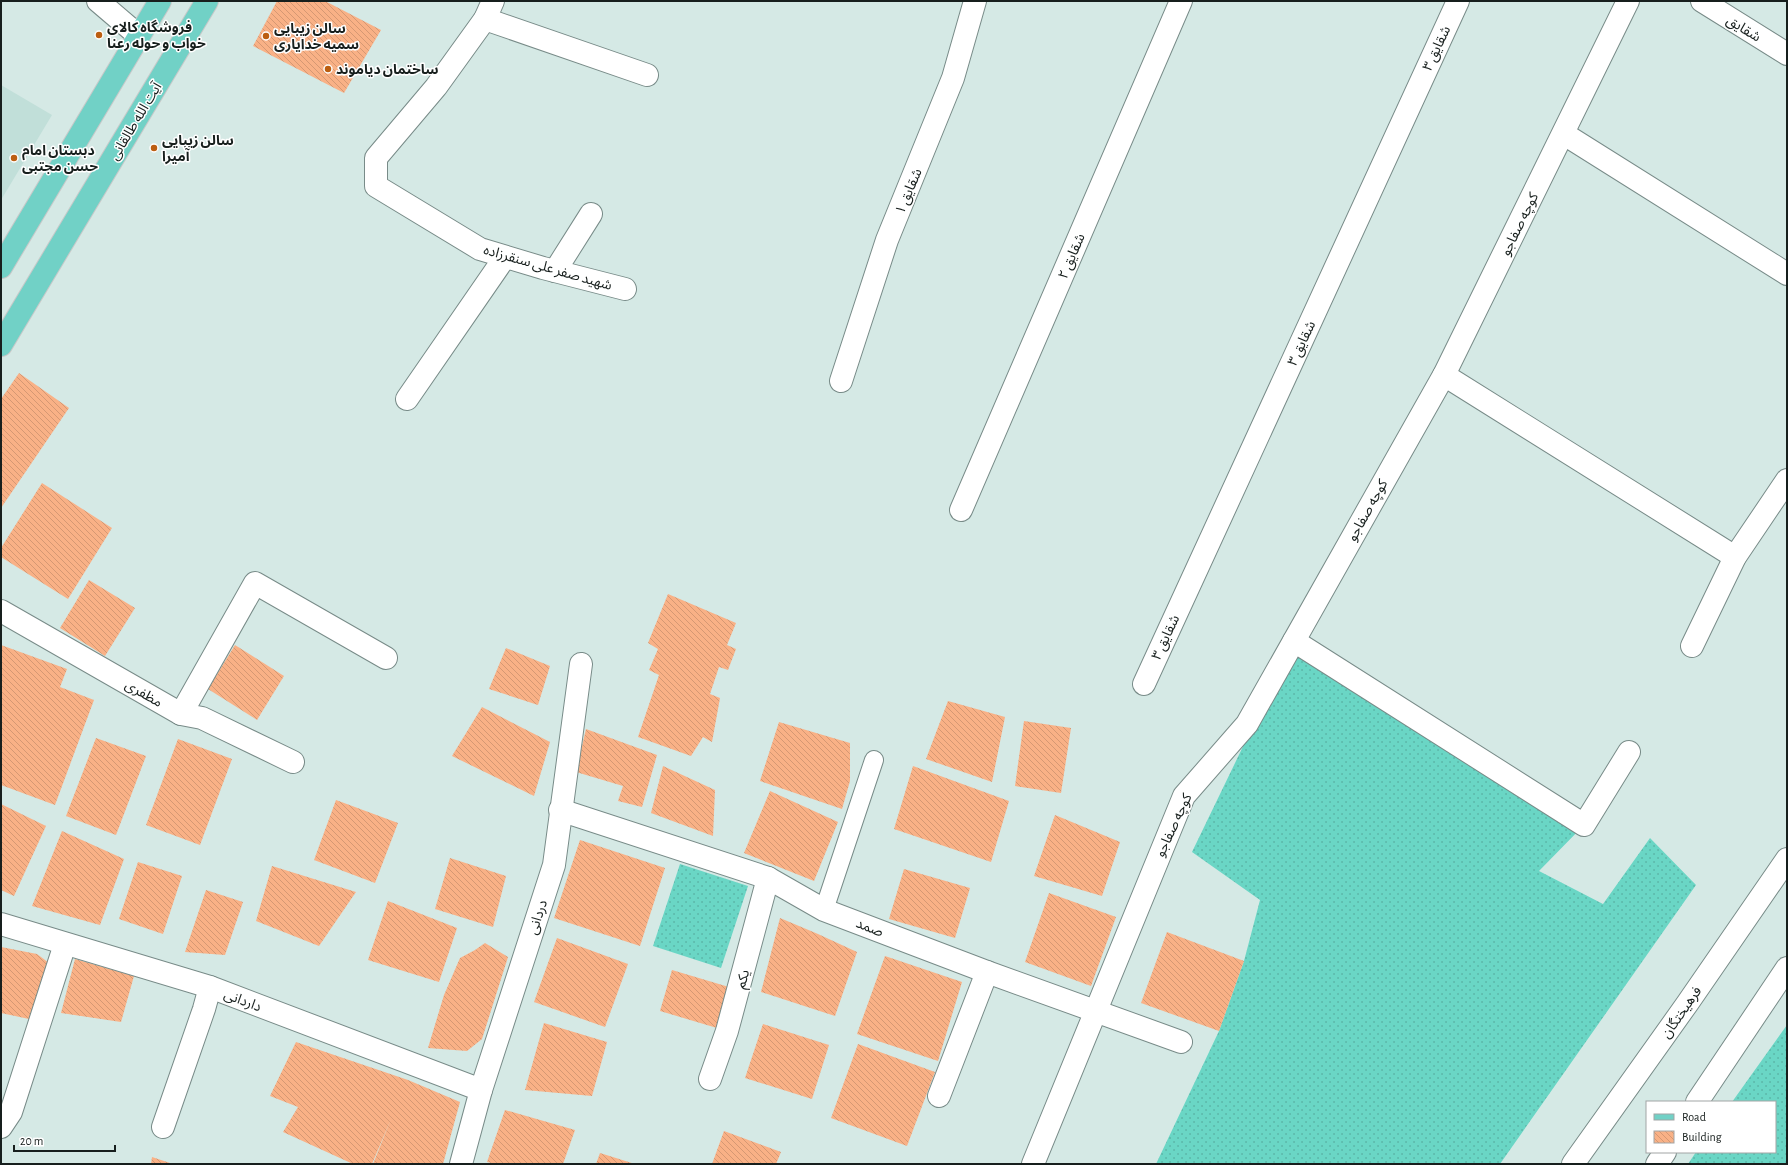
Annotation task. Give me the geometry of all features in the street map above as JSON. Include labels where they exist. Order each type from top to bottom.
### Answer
[{"type":"main road","points":[[1,267],[160,1]]},
{"type":"main road","name":"آیت الله طالقانی","points":[[1,345],[207,1]]},
{"type":"street","points":[[98,1],[139,36]]},
{"type":"street","name":"شقایق ۱","points":[[841,381],[887,240],[953,78],[975,1]]},
{"type":"street","name":"شقایق ۲","points":[[961,510],[1181,1]]},
{"type":"street","name":"شقایق ۳","points":[[1144,684],[1458,1]]},
{"type":"street","name":"کوچه صفاجو","points":[[1033,1164],[1097,1010],[1139,902],[1184,796],[1247,724],[1444,375],[1564,134],[1628,1]]},
{"type":"street","name":"شقایق","points":[[1702,1],[1787,54]]},
{"type":"street","points":[[489,10],[647,75]]},
{"type":"street","name":"شهید صفر علی سنقرزاده","points":[[489,10],[436,87],[376,158],[376,186],[480,249],[555,271],[625,289]]},
{"type":"street","points":[[1564,134],[1787,274]]},
{"type":"street","points":[[555,271],[591,214]]},
{"type":"street","points":[[407,399],[505,256]]},
{"type":"street","points":[[1444,375],[1735,557]]},
{"type":"street","points":[[1692,646],[1735,557],[1787,480]]},
{"type":"street","points":[[180,714],[255,583],[386,658]]},
{"type":"street","name":"مظفری","points":[[1,611],[180,714],[202,718],[293,762]]},
{"type":"street","points":[[1294,641],[1584,825],[1629,752]]},
{"type":"street","name":"دردانی","points":[[461,1164],[481,1090],[554,865],[560,810],[581,664]]},
{"type":"street","name":"صمد","points":[[560,810],[768,878],[824,910],[987,972],[1097,1010],[1181,1042]]},
{"type":"street","name":"فرهیختگان","points":[[1573,1164],[1687,1004],[1787,859]]},
{"type":"street","name":"یکم","points":[[710,1079],[735,1003],[768,878]]},
{"type":"street","name":"داردانی","points":[[1,924],[210,987],[481,1090]]},
{"type":"street","points":[[1,1127],[11,1112],[65,944]]},
{"type":"street","points":[[1698,1101],[1787,968]]},
{"type":"street","points":[[939,1096],[987,972]]},
{"type":"street","points":[[163,1127],[202,1016],[210,987]]},
{"type":"street","points":[[1657,1164],[1664,1153]]},
{"type":"lane","points":[[824,910],[874,760]]},
{"type":"shaded area","name":"دبستان امام حسن مجتبی","points":[[1,85],[52,115],[1,200]]},
{"type":"green space","points":[[1294,641],[1584,825],[1539,871],[1603,904],[1650,838],[1696,885],[1500,1164],[1156,1164],[1219,1031],[1244,961],[1260,900],[1192,852]]},
{"type":"green space","points":[[680,864],[748,886],[721,968],[653,946]]},
{"type":"green space","points":[[1787,1025],[1787,1164],[1688,1164],[1695,1153],[1776,1153],[1776,1101],[1733,1101]]},
{"type":"building","name":"ساختمان دیاموند","points":[[277,1],[325,1],[381,30],[344,93],[253,46]]},
{"type":"building","points":[[19,373],[69,408],[1,508],[1,399]]},
{"type":"building","points":[[42,483],[112,528],[68,599],[1,557],[1,548]]},
{"type":"building","points":[[89,580],[135,608],[105,656],[60,628]]},
{"type":"building","points":[[668,594],[736,623],[727,645],[736,649],[728,670],[719,667],[710,694],[720,698],[712,742],[703,737],[691,756],[638,737],[659,675],[649,670],[658,649],[648,643]]},
{"type":"building","points":[[1,645],[67,669],[60,687],[94,700],[55,805],[1,785]]},
{"type":"building","points":[[235,645],[284,676],[257,720],[208,689]]},
{"type":"building","points":[[506,648],[550,666],[538,705],[489,689]]},
{"type":"building","points":[[948,701],[1005,717],[992,782],[926,759]]},
{"type":"building","points":[[482,707],[550,742],[534,796],[452,756]]},
{"type":"building","points":[[1024,721],[1071,728],[1061,793],[1015,786]]},
{"type":"building","points":[[779,722],[850,743],[850,781],[842,809],[760,781]]},
{"type":"building","points":[[586,729],[657,755],[642,807],[618,801],[623,786],[576,772]]},
{"type":"building","points":[[96,738],[146,756],[116,835],[66,816]]},
{"type":"building","points":[[178,739],[232,759],[200,845],[146,825]]},
{"type":"building","points":[[663,766],[715,790],[713,836],[651,813]]},
{"type":"building","points":[[913,766],[1009,801],[991,862],[894,829]]},
{"type":"building","points":[[770,791],[838,822],[814,881],[744,853]]},
{"type":"building","points":[[336,800],[398,823],[375,883],[314,860]]},
{"type":"building","points":[[1,804],[46,826],[14,896],[1,890]]},
{"type":"building","points":[[1055,815],[1120,842],[1102,896],[1034,876]]},
{"type":"building","points":[[62,831],[124,859],[100,925],[32,906]]},
{"type":"building","points":[[580,840],[665,868],[640,946],[554,918]]},
{"type":"building","points":[[450,858],[506,876],[493,927],[435,909]]},
{"type":"building","points":[[138,862],[182,876],[163,934],[119,919]]},
{"type":"building","points":[[272,866],[356,892],[319,946],[256,921]]},
{"type":"building","points":[[904,869],[970,888],[955,938],[889,919]]},
{"type":"building","points":[[206,890],[243,902],[225,955],[185,952]]},
{"type":"building","points":[[1049,893],[1116,917],[1091,986],[1025,962]]},
{"type":"building","points":[[388,901],[457,928],[439,982],[368,960]]},
{"type":"building","points":[[780,918],[857,952],[835,1016],[761,992]]},
{"type":"building","points":[[1167,932],[1244,961],[1219,1031],[1141,1003]]},
{"type":"building","points":[[557,938],[628,964],[605,1027],[534,1002]]},
{"type":"building","points":[[485,943],[508,957],[482,1039],[467,1051],[428,1048],[444,995],[460,958]]},
{"type":"building","points":[[1,947],[37,954],[57,969],[46,1002],[29,1019],[1,1013]]},
{"type":"building","points":[[885,956],[962,982],[938,1061],[857,1034]]},
{"type":"building","points":[[75,959],[134,976],[121,1022],[61,1013]]},
{"type":"building","points":[[672,970],[739,990],[727,1031],[660,1011]]},
{"type":"building","points":[[544,1023],[607,1042],[592,1096],[525,1090]]},
{"type":"building","points":[[763,1024],[829,1045],[812,1099],[745,1078]]},
{"type":"building","points":[[296,1042],[408,1080],[460,1102],[443,1164],[373,1164],[391,1119],[372,1164],[353,1164],[283,1132],[298,1107],[270,1096]]},
{"type":"building","points":[[858,1044],[935,1072],[907,1146],[831,1118]]},
{"type":"building","points":[[505,1110],[575,1130],[563,1164],[495,1164],[487,1162]]},
{"type":"building","points":[[724,1131],[781,1152],[776,1164],[712,1164]]},
{"type":"building","points":[[600,1153],[635,1164],[596,1164]]},
{"type":"building","points":[[152,1157],[173,1164],[151,1164]]},
{"type":"place","name":"فروشگاه کالای خواب و حوله رعنا","points":[[99,35]]},
{"type":"place","name":"سالن زیبایی سمیه خدایاری","points":[[266,36]]},
{"type":"place","name":"ساختمان دیاموند","points":[[328,69]]},
{"type":"place","name":"سالن زیبایی آمیرا","points":[[154,148]]},
{"type":"place","name":"دبستان امام حسن مجتبی","points":[[14,158]]}]
